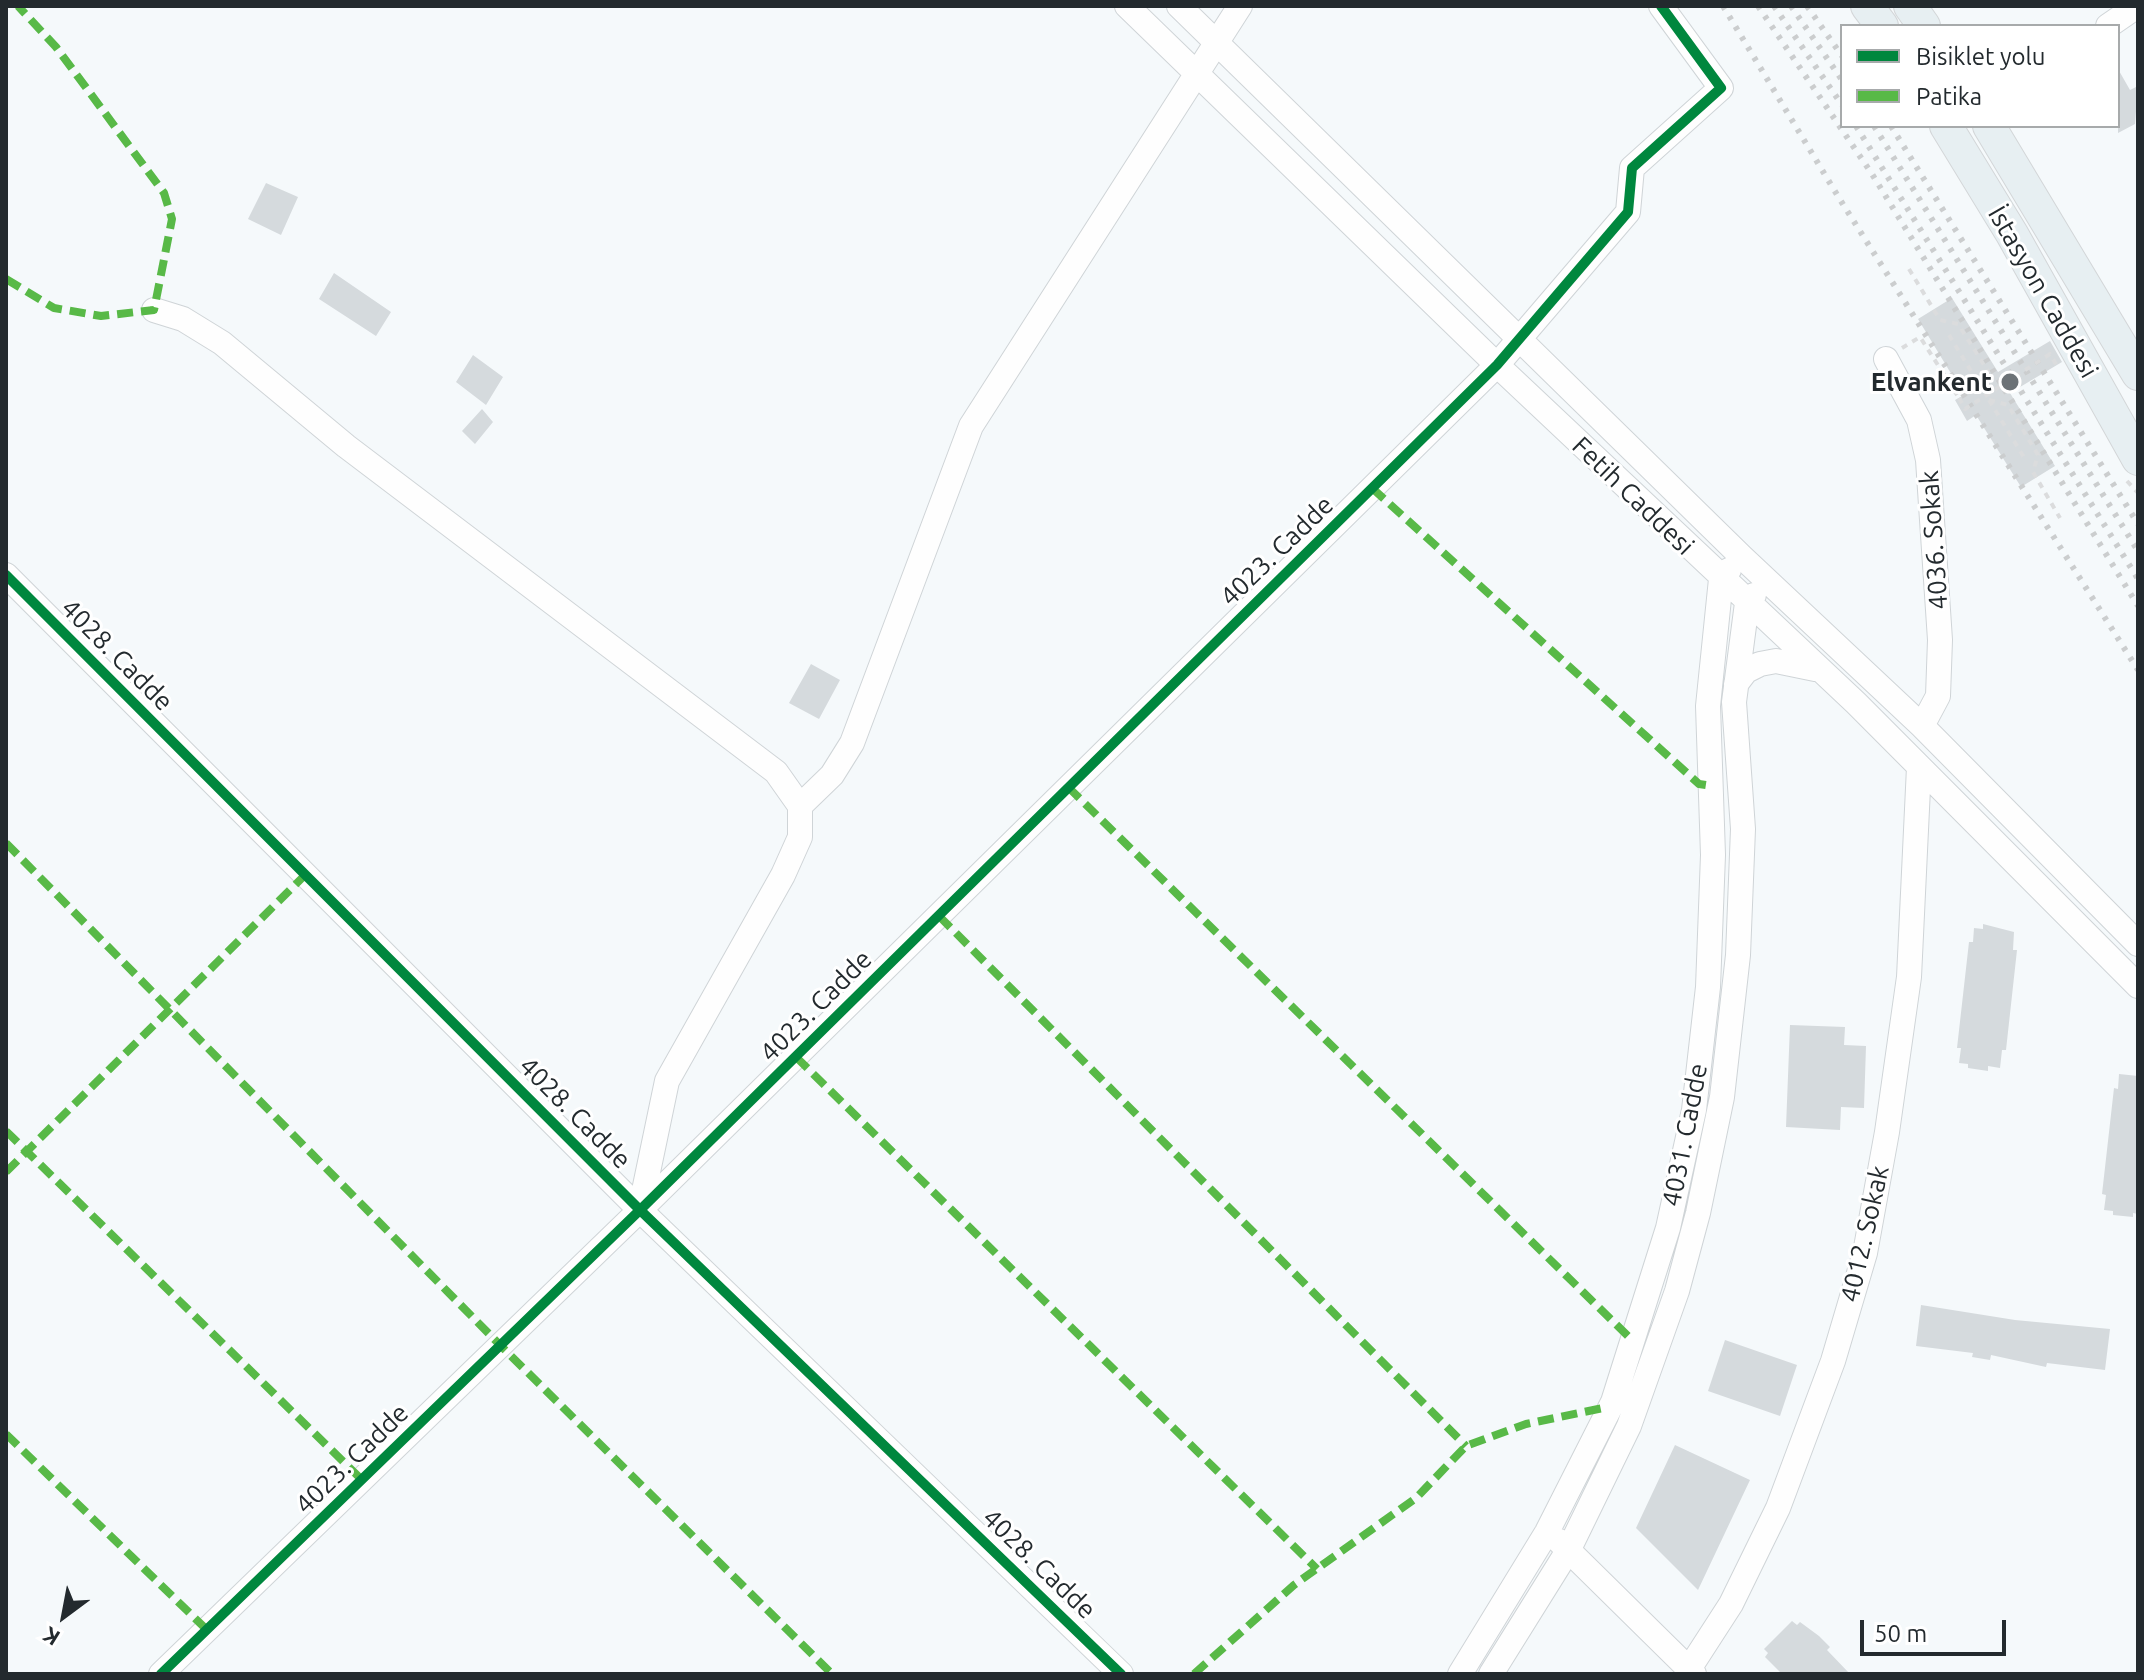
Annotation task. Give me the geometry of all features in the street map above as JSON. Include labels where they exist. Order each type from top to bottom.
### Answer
[{"type":"main road","points":[[1867,6],[1880,24]]},
{"type":"main road","name":"İstasyon Caddesi","points":[[1947,128],[2012,234],[2138,459]]},
{"type":"main road","name":"İstasyon Caddesi","points":[[1990,128],[2138,374]]},
{"type":"street","name":"Fetih Caddesi","points":[[1127,6],[1497,365],[1919,767],[2138,986]]},
{"type":"street","name":"Fetih Caddesi","points":[[1179,6],[1742,557],[1922,726],[2138,944]]},
{"type":"street","points":[[800,806],[832,775],[852,743],[971,426],[1240,6]]},
{"type":"street","name":"4023. Cadde","points":[[161,1674],[640,1210],[1497,365],[1628,212],[1632,168],[1721,88],[1661,6]]},
{"type":"street","points":[[2111,24],[2137,6]]},
{"type":"street","points":[[154,310],[183,319],[222,343],[346,446],[776,772],[800,806],[800,837],[783,875],[667,1081],[640,1210]]},
{"type":"street","name":"4036. Sokak","points":[[1886,359],[1919,420],[1928,460],[1940,640],[1938,696],[1922,726]]},
{"type":"street","points":[[1721,579],[1742,557]]},
{"type":"street","name":"4028. Cadde","points":[[6,575],[640,1210],[1121,1674]]},
{"type":"street","name":"4031. Cadde","points":[[1460,1674],[1547,1532],[1613,1402],[1668,1228],[1694,1110],[1712,918],[1708,706],[1721,579]]},
{"type":"street","points":[[1747,603],[1767,580]]},
{"type":"street","name":"4031. Cadde","points":[[1491,1674],[1569,1549],[1629,1426],[1677,1291],[1711,1156],[1722,1097],[1738,955],[1743,829],[1734,702],[1747,603]]},
{"type":"street","points":[[1736,684],[1746,671],[1776,661],[1817,670]]},
{"type":"street","name":"4012. Sokak","points":[[1691,1672],[1731,1604],[1778,1508],[1833,1361],[1865,1253],[1887,1132],[1909,977],[1919,767]]},
{"type":"street","points":[[1547,1532],[1569,1549],[1691,1672]]},
{"type":"path","points":[[1909,269],[1940,320],[1958,324],[1988,371],[1986,396]]},
{"type":"path","points":[[1949,335],[2025,459]]},
{"type":"path","points":[[1920,337],[1965,409],[2050,354],[2057,366]]},
{"type":"path","points":[[1986,396],[2008,405],[2016,418],[2038,455],[2033,472],[2060,518]]},
{"type":"building","points":[[2120,72],[2130,90],[2138,86],[2135,124],[2118,133]]},
{"type":"building","points":[[266,183],[298,197],[281,235],[248,219]]},
{"type":"building","points":[[334,273],[391,312],[376,336],[319,299]]},
{"type":"building","points":[[1952,298],[1998,372],[2050,341],[2062,362],[2010,393],[2055,466],[2021,487],[1976,415],[1967,421],[1955,400],[1964,395],[1918,319]]},
{"type":"building","points":[[473,355],[503,377],[486,405],[456,382]]},
{"type":"building","points":[[482,409],[493,422],[475,444],[462,431]]},
{"type":"building","points":[[811,664],[840,680],[819,719],[789,703]]},
{"type":"building","points":[[1983,924],[2014,932],[2013,950],[2017,950],[2006,1050],[2002,1050],[2000,1068],[1988,1066],[1988,1071],[1968,1068],[1968,1064],[1959,1063],[1961,1048],[1957,1048],[1969,942],[1973,942],[1974,928],[1983,929]]},
{"type":"building","points":[[1790,1025],[1845,1027],[1844,1045],[1866,1046],[1864,1108],[1841,1107],[1840,1130],[1786,1127]]},
{"type":"building","points":[[2119,1074],[2138,1076],[2138,1214],[2133,1213],[2133,1217],[2113,1215],[2113,1211],[2104,1210],[2106,1195],[2102,1194],[2114,1088],[2118,1089]]},
{"type":"building","points":[[1921,1305],[2015,1320],[2110,1329],[2105,1370],[2047,1363],[2046,1367],[1991,1355],[1990,1360],[1972,1357],[1973,1353],[1916,1346]]},
{"type":"building","points":[[1725,1340],[1797,1365],[1780,1416],[1708,1391]]},
{"type":"building","points":[[1675,1445],[1750,1480],[1698,1590],[1636,1528]]},
{"type":"building","points":[[1792,1621],[1797,1625],[1800,1622],[1819,1636],[1830,1647],[1827,1650],[1850,1674],[1782,1674],[1765,1657],[1768,1653],[1764,1649]]},
{"type":"railway","points":[[1723,6],[1839,198],[2138,670]]},
{"type":"railway","points":[[1758,6],[1840,127]]},
{"type":"railway","points":[[1774,6],[1840,102]]},
{"type":"railway","points":[[1791,6],[1840,77]]},
{"type":"railway","points":[[1807,6],[1840,53]]},
{"type":"railway","points":[[1841,128],[2138,606]]},
{"type":"railway","points":[[1857,128],[2138,579]]},
{"type":"railway","points":[[1875,128],[2138,551]]},
{"type":"railway","points":[[1892,128],[2138,524]]},
{"type":"marked path","points":[[6,279],[54,308],[101,316],[154,310],[172,219],[164,193],[56,47],[18,6]]},
{"type":"marked path","points":[[1372,488],[1699,784],[1712,786]]},
{"type":"marked path","points":[[1068,787],[1633,1341]]},
{"type":"marked path","points":[[6,843],[501,1346],[832,1674]]},
{"type":"marked path","points":[[6,1172],[305,875]]},
{"type":"marked path","points":[[939,916],[1466,1446]]},
{"type":"marked path","points":[[796,1057],[1317,1569]]},
{"type":"marked path","points":[[6,1131],[362,1480]]},
{"type":"marked path","points":[[1194,1674],[1294,1585],[1416,1498],[1466,1446],[1526,1424],[1608,1407]]},
{"type":"marked path","points":[[6,1434],[207,1630]]},
{"type":"cycle path","points":[[161,1674],[640,1210],[1497,365],[1628,212],[1632,168],[1721,88],[1661,6]]},
{"type":"cycle path","points":[[6,575],[640,1210],[1121,1674]]},
{"type":"place","name":"Elvankent","points":[[2010,382]]}]
